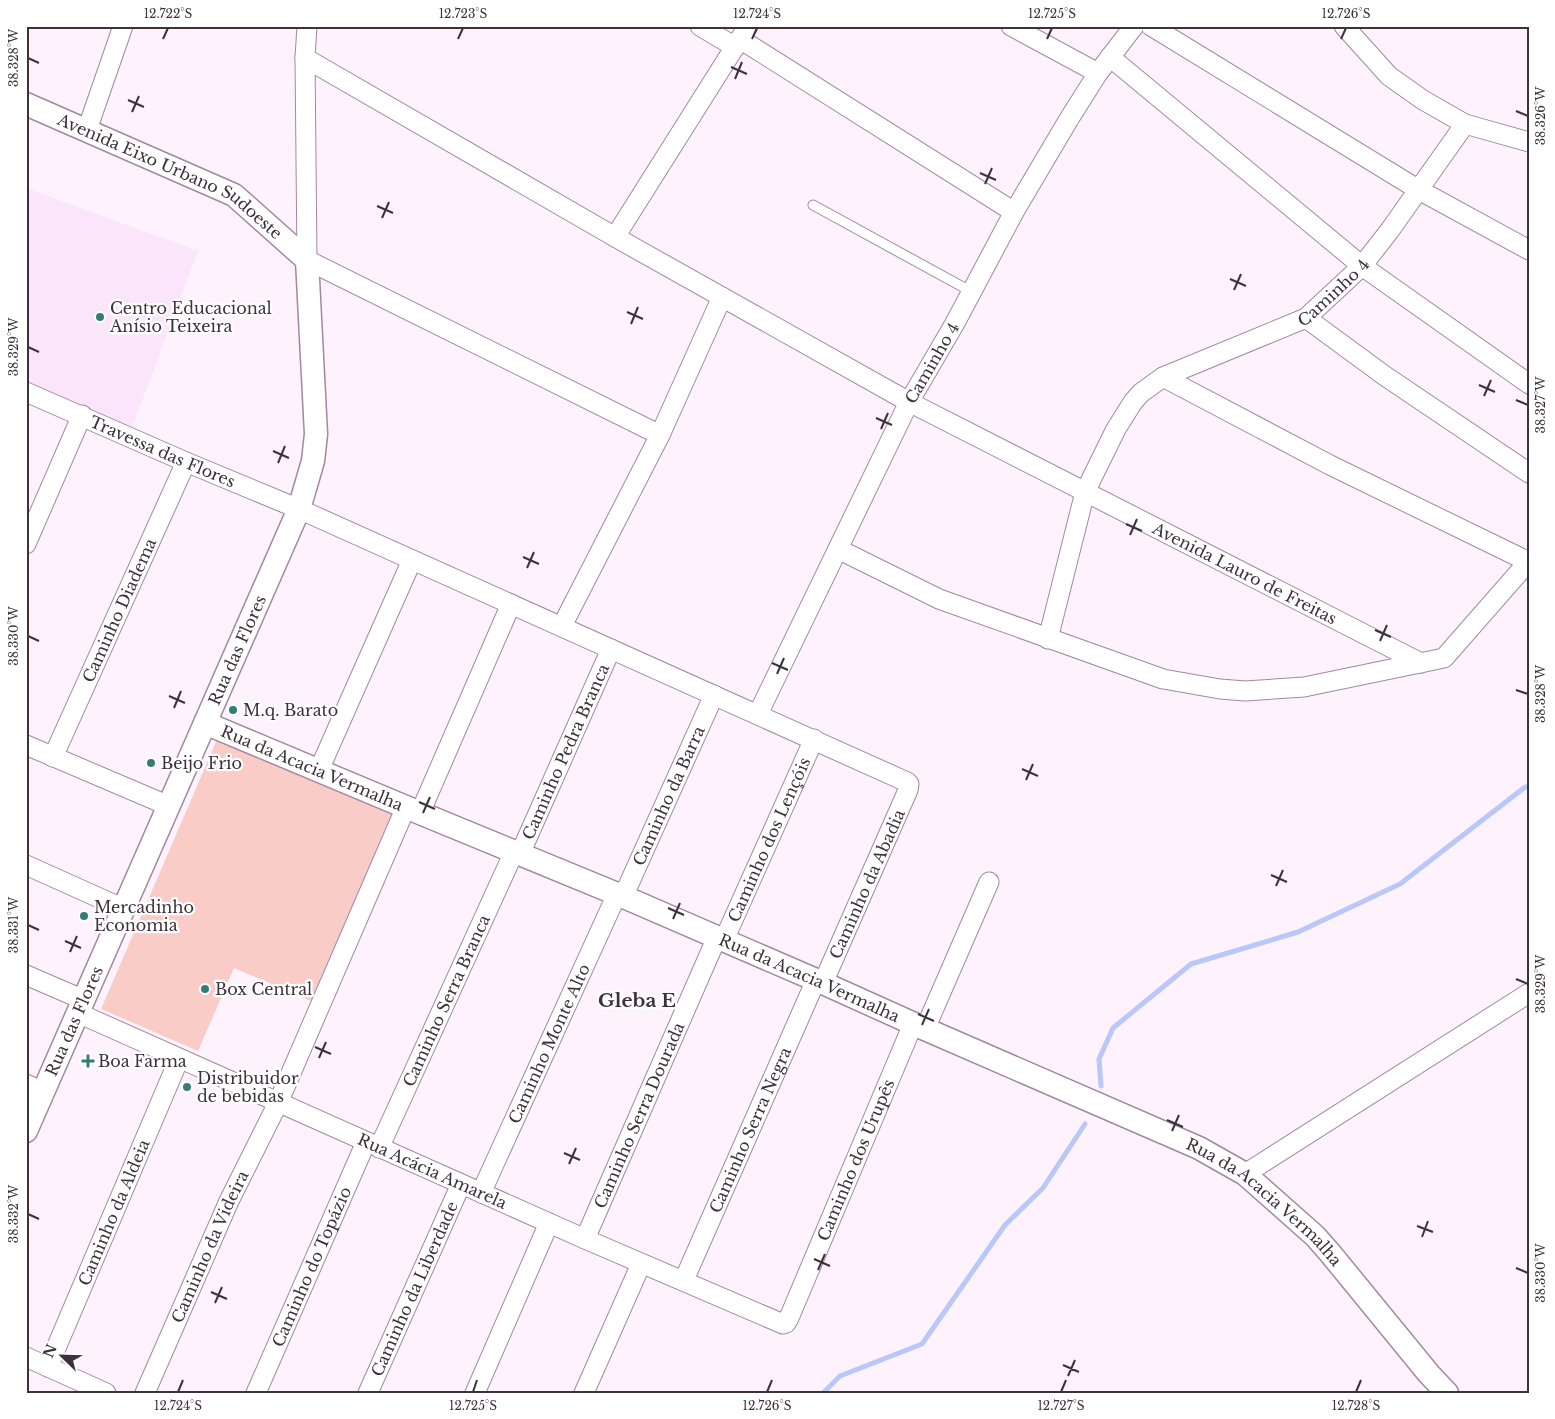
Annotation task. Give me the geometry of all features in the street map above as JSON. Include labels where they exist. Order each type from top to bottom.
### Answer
[{"type":"street","points":[[87,130],[123,26]]},
{"type":"street","points":[[307,26],[304,58],[307,260],[660,435]]},
{"type":"street","points":[[700,26],[741,38],[1014,212]]},
{"type":"street","points":[[1011,26],[1098,73]]},
{"type":"street","name":"Caminho 4","points":[[758,714],[909,402],[972,292],[1014,212],[1098,73],[1134,26]]},
{"type":"street","points":[[1151,26],[1419,190],[1529,250]]},
{"type":"street","points":[[1344,26],[1389,76],[1423,100],[1465,124],[1529,142]]},
{"type":"street","points":[[615,237],[741,38]]},
{"type":"street","points":[[1110,57],[1362,266],[1529,384]]},
{"type":"street","name":"Avenida Lauro de Freitas","points":[[304,58],[615,237],[909,402],[1421,664]]},
{"type":"street","name":"Avenida Eixo Urbano Sudoeste","points":[[26,104],[234,195],[307,260]]},
{"type":"street","name":"Caminho 4","points":[[1048,639],[1085,492],[1116,429],[1133,402],[1141,393],[1163,376],[1306,318],[1362,266],[1419,190],[1465,124]]},
{"type":"street","name":"Rua das Flores","points":[[26,1131],[35,1088],[81,1007],[299,509],[313,461],[316,434],[307,260]]},
{"type":"street","points":[[562,626],[660,435],[722,297]]},
{"type":"street","points":[[1306,318],[1385,376],[1529,472]]},
{"type":"street","points":[[838,549],[939,599],[1163,680],[1245,691],[1304,687],[1444,658],[1529,562],[1321,460],[1163,376]]},
{"type":"street","name":"Travessa das Flores","points":[[26,392],[299,509],[814,739],[904,780],[908,784]]},
{"type":"street","points":[[26,544],[82,415]]},
{"type":"street","name":"Caminho Diadema","points":[[53,757],[186,462]]},
{"type":"street","points":[[319,770],[412,560]]},
{"type":"street","name":"Caminho da Videira","points":[[145,1393],[229,1201],[278,1103],[413,810],[511,604]]},
{"type":"street","name":"Caminho Pedra Branca","points":[[517,853],[611,649]]},
{"type":"street","name":"Caminho da Barra","points":[[620,895],[714,695]]},
{"type":"street","name":"Rua da Acacia Vermalha","points":[[205,723],[620,895],[1198,1148],[1245,1174],[1315,1236],[1429,1374],[1447,1393]]},
{"type":"street","name":"Caminho dos Lençóis","points":[[720,939],[814,739]]},
{"type":"street","points":[[26,745],[168,806]]},
{"type":"street","name":"Caminho da Abadia","points":[[819,982],[908,790],[908,784]]},
{"type":"street","name":"Caminho Serra Branca","points":[[372,1145],[517,853]]},
{"type":"street","points":[[26,865],[124,908]]},
{"type":"street","name":"Caminho dos Urupês","points":[[786,1323],[919,1027],[989,882]]},
{"type":"street","name":"Caminho Monte Alto","points":[[481,1193],[620,895]]},
{"type":"street","name":"Caminho Serra Dourada","points":[[585,1239],[720,939]]},
{"type":"street","name":"Rua Acácia Amarela","points":[[26,975],[81,1007],[179,1059],[641,1264],[684,1280],[781,1323],[786,1323]]},
{"type":"street","name":"Caminho Serra Negra","points":[[684,1280],[819,982]]},
{"type":"street","points":[[1245,1174],[1529,993]]},
{"type":"street","name":"Caminho da Aldeia","points":[[33,1365],[179,1059]]},
{"type":"street","name":"Caminho do Topázio","points":[[256,1393],[372,1145]]},
{"type":"street","name":"Caminho da Liberdade","points":[[368,1393],[461,1184]]},
{"type":"street","points":[[474,1393],[550,1224]]},
{"type":"street","points":[[584,1393],[641,1264]]},
{"type":"street","points":[[33,1365],[106,1393]]},
{"type":"lane","points":[[813,205],[972,292]]},
{"type":"shaded area","name":"Centro Educacional Anísio Teixeira","points":[[26,188],[198,251],[132,428],[26,382]]},
{"type":"shaded area","points":[[219,735],[398,815],[316,1003],[234,968],[198,1051],[101,1009]]},
{"type":"waterway","points":[[1101,1086],[1099,1059],[1113,1028],[1191,964],[1298,932],[1400,884],[1525,787],[1529,787]]},
{"type":"waterway","points":[[823,1393],[840,1376],[922,1344],[1005,1225],[1043,1188],[1085,1124]]},
{"type":"place","name":"Centro Educacional Anísio Teixeira","points":[[100,317]]},
{"type":"place","name":"M.q. Barato","points":[[233,710]]},
{"type":"place","name":"Beijo Frio","points":[[151,763]]},
{"type":"place","name":"Mercadinho Economia","points":[[84,916]]},
{"type":"place","name":"Box Central","points":[[205,989]]},
{"type":"place","name":"Boa Farma","points":[[88,1061]]},
{"type":"place","name":"Distribuidor de bebidas","points":[[187,1087]]},
{"type":"district","name":"Gleba E","points":[[637,1000]]}]
